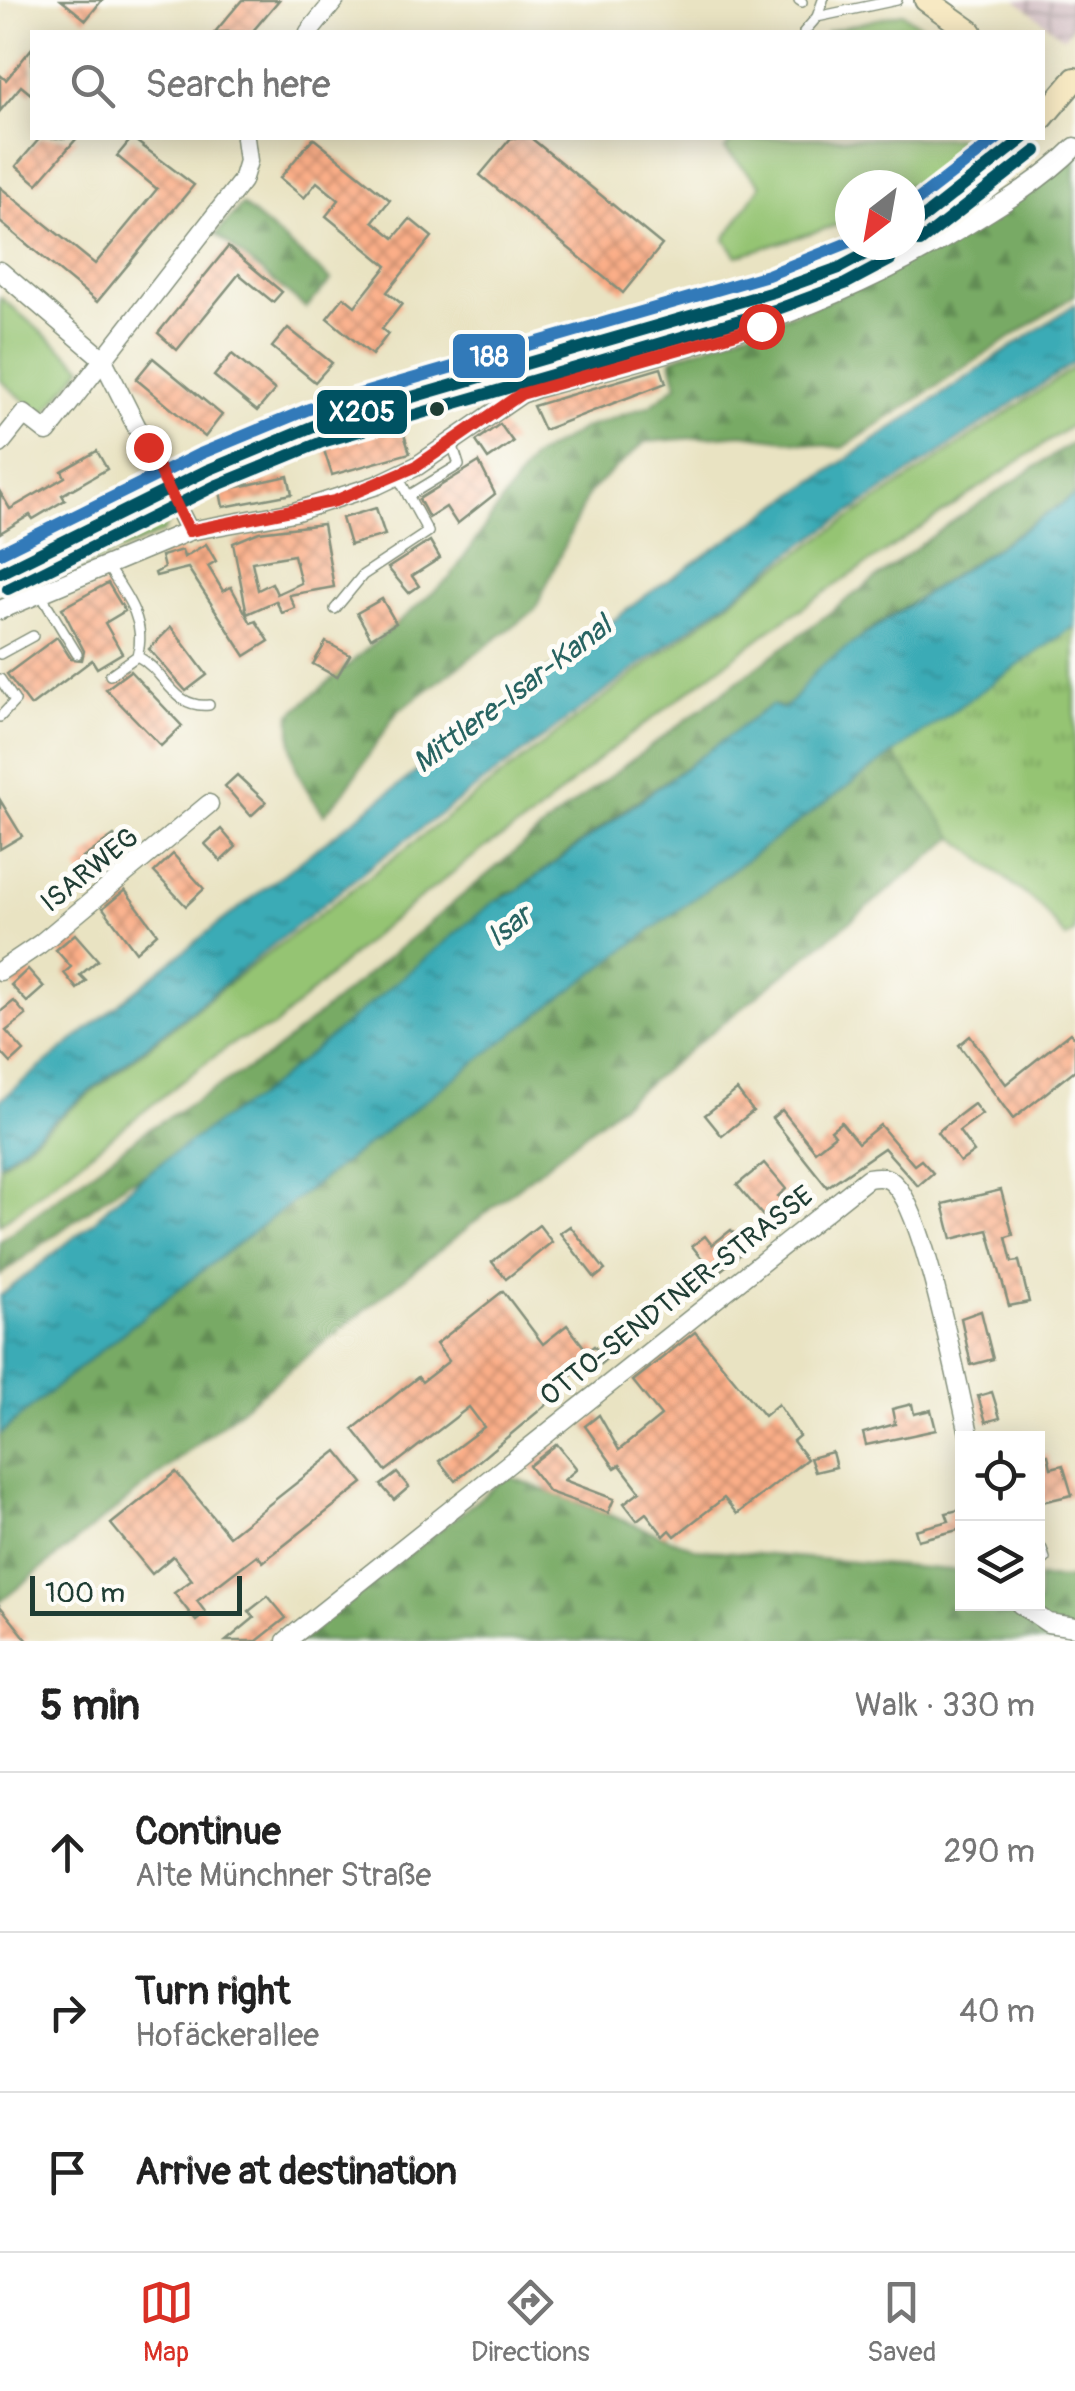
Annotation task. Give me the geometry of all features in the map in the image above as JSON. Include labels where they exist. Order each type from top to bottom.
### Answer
[{"type":"main road","points":[[926,0],[968,30]]},
{"type":"main road","points":[[1051,91],[1075,79]]},
{"type":"main road","points":[[925,217],[984,174],[1022,140]]},
{"type":"main road","points":[[0,573],[169,490],[316,425],[772,292],[854,260]]},
{"type":"street","points":[[311,30],[335,0]]},
{"type":"street","points":[[0,444],[24,414],[47,432],[242,182],[248,162],[245,140]]},
{"type":"street","points":[[0,610],[41,595],[104,563],[189,531],[335,501],[396,476],[538,388],[690,348],[839,296],[898,268],[991,211],[1075,147]]},
{"type":"street","points":[[0,271],[102,358],[189,531]]},
{"type":"street","name":"ISARWEG","points":[[0,971],[40,944],[209,804]]},
{"type":"street","name":"OTTO-SENDTNER-STRASSE","points":[[286,1641],[868,1178],[881,1176],[894,1183],[915,1220],[968,1431]]},
{"type":"street","points":[[1030,1611],[1048,1623],[1075,1627]]},
{"type":"lane","points":[[806,30],[823,0]]},
{"type":"lane","points":[[817,16],[897,0]]},
{"type":"lane","points":[[408,496],[459,464],[452,444]]},
{"type":"lane","points":[[336,610],[363,576],[426,535],[396,476]]},
{"type":"lane","points":[[104,563],[131,601],[140,637],[138,656],[110,675]]},
{"type":"lane","points":[[41,595],[77,654]]},
{"type":"lane","points":[[0,654],[33,636]]},
{"type":"lane","points":[[138,656],[151,663],[182,701],[196,707],[209,705]]},
{"type":"lane","points":[[0,679],[16,701],[0,717]]},
{"type":"shaded area","points":[[1016,0],[1075,0],[1075,23],[1064,38]]},
{"type":"green space","points":[[902,13],[927,30],[834,30]]},
{"type":"green space","points":[[732,140],[976,140],[925,182],[925,170],[835,170],[835,226],[737,256],[725,239],[761,185],[725,149]]},
{"type":"green space","points":[[1075,147],[1075,295],[843,448],[742,434],[645,442],[589,492],[535,610],[397,712],[345,791],[324,814],[296,767],[291,714],[450,578],[532,458],[585,428],[651,405],[677,385],[671,359],[839,296],[896,260],[925,260],[925,242]]},
{"type":"green space","points":[[242,205],[331,280],[306,308],[216,234]]},
{"type":"green space","points":[[0,297],[83,367],[43,416],[0,380]]},
{"type":"green space","points":[[1075,367],[1075,423],[771,629],[605,754],[531,819],[483,849],[377,932],[274,1027],[238,1040],[204,1064],[0,1224],[0,1166],[220,990],[761,578]]},
{"type":"green space","points":[[1075,441],[1075,495],[872,628],[783,709],[776,705],[630,805],[518,890],[506,893],[255,1099],[162,1166],[127,1182],[0,1275],[0,1241],[147,1130],[269,1056],[565,810],[950,523]]},
{"type":"green space","points":[[173,514],[163,532],[0,603],[0,596]]},
{"type":"green space","points":[[1075,626],[955,837],[0,1602],[0,1434],[188,1282],[551,1005],[811,813]]},
{"type":"green space","points":[[1075,626],[1075,932],[1066,938],[1041,907],[954,837],[892,752]]},
{"type":"green space","points":[[508,1476],[697,1549],[955,1570],[955,1611],[1045,1611],[1045,1578],[1075,1579],[1075,1641],[299,1641]]},
{"type":"water","points":[[1075,304],[1075,362],[799,547],[375,863],[0,1163],[0,1100],[204,935],[645,596]]},
{"type":"water","name":"Isar","points":[[1075,495],[1075,626],[811,813],[551,1005],[188,1282],[0,1434],[0,1296],[146,1175],[255,1099],[492,903],[518,890],[771,705],[783,709],[824,664]]},
{"type":"building","points":[[61,0],[102,0],[86,20]]},
{"type":"building","points":[[242,0],[279,0],[254,30],[217,30]]},
{"type":"building","points":[[30,50],[30,93],[21,86],[0,111],[0,75],[6,80]]},
{"type":"building","points":[[38,140],[75,140],[37,184],[16,166]]},
{"type":"building","points":[[135,140],[194,185],[97,302],[0,222],[0,187],[95,264],[157,189],[117,156]]},
{"type":"building","points":[[311,140],[315,140],[390,200],[373,221],[394,238],[410,219],[432,237],[387,292],[402,304],[382,329],[388,334],[372,355],[327,318],[344,297],[355,306],[387,266],[326,216],[339,200],[317,182],[304,198],[280,178]]},
{"type":"building","points":[[509,140],[533,140],[662,245],[623,293],[480,175]]},
{"type":"building","points":[[228,247],[282,292],[273,302],[239,274],[177,350],[158,333]]},
{"type":"building","points":[[288,328],[332,363],[315,382],[272,347]]},
{"type":"building","points":[[232,354],[275,390],[257,411],[214,376]]},
{"type":"building","points":[[153,358],[222,415],[205,437],[136,379]]},
{"type":"building","points":[[661,368],[666,383],[544,430],[533,406]]},
{"type":"building","points":[[500,424],[513,442],[488,459],[476,441]]},
{"type":"building","points":[[401,425],[410,453],[332,475],[323,447]]},
{"type":"building","points":[[97,451],[107,469],[62,495],[65,500],[0,533],[0,492],[10,509],[65,477],[62,471]]},
{"type":"building","points":[[479,462],[495,494],[457,524],[446,507],[429,518],[419,499]]},
{"type":"building","points":[[288,476],[292,494],[223,507],[220,491]]},
{"type":"building","points":[[376,508],[385,535],[350,545],[342,518]]},
{"type":"building","points":[[323,524],[334,587],[289,595],[295,608],[282,613],[276,601],[247,614],[233,543],[259,532]],"holes":[[[294,555],[301,583],[277,594],[272,583],[258,590],[252,562]]]},
{"type":"building","points":[[430,541],[440,558],[412,576],[419,586],[409,593],[388,568]]},
{"type":"building","points":[[206,544],[216,561],[208,566],[223,591],[231,587],[251,623],[256,621],[269,641],[245,656],[188,568],[156,576],[164,568],[161,556],[182,550],[184,557]]},
{"type":"building","points":[[108,583],[125,611],[105,623],[122,653],[97,668],[92,660],[31,706],[7,674],[57,637],[71,659],[82,660],[84,651],[62,608]]},
{"type":"building","points":[[382,599],[396,623],[371,638],[357,613]]},
{"type":"building","points":[[171,627],[207,675],[186,691],[149,649]]},
{"type":"building","points":[[326,642],[350,655],[337,677],[313,664]]},
{"type":"building","points":[[130,671],[182,726],[161,746],[106,689]]},
{"type":"building","points":[[237,775],[266,802],[251,816],[225,786]]},
{"type":"building","points":[[0,800],[22,836],[0,849]]},
{"type":"building","points":[[221,829],[236,847],[221,861],[205,844]]},
{"type":"building","points":[[114,836],[130,854],[111,869],[107,863],[87,881],[77,870],[86,861],[83,858]]},
{"type":"building","points":[[173,854],[204,889],[186,906],[154,872]]},
{"type":"building","points":[[125,890],[157,933],[136,952],[103,908]]},
{"type":"building","points":[[75,934],[98,960],[80,975],[86,981],[77,989],[64,973],[71,967],[56,950]]},
{"type":"building","points":[[28,969],[44,987],[27,1002],[11,985]]},
{"type":"building","points":[[14,1001],[26,1015],[6,1031],[24,1051],[11,1063],[0,1051],[0,1012]]},
{"type":"building","points":[[1070,1033],[1075,1039],[1075,1070],[1013,1119],[959,1045],[970,1036],[1006,1084]]},
{"type":"building","points":[[737,1090],[753,1111],[722,1136],[705,1115]]},
{"type":"building","points":[[974,1104],[982,1114],[959,1131],[974,1152],[960,1162],[937,1132]]},
{"type":"building","points":[[782,1110],[815,1151],[835,1135],[831,1130],[841,1122],[858,1143],[880,1125],[914,1165],[921,1160],[933,1173],[918,1186],[884,1148],[827,1187],[772,1118]]},
{"type":"building","points":[[764,1163],[786,1189],[778,1196],[792,1212],[773,1228],[737,1185]]},
{"type":"building","points":[[1001,1190],[1013,1235],[1006,1237],[1012,1262],[1019,1261],[1029,1302],[1009,1306],[988,1230],[952,1239],[943,1204]]},
{"type":"building","points":[[539,1225],[552,1242],[506,1279],[492,1262]]},
{"type":"building","points":[[570,1226],[605,1270],[595,1278],[560,1233]]},
{"type":"building","points":[[731,1230],[747,1249],[715,1275],[692,1246],[705,1236],[712,1245]]},
{"type":"building","points":[[503,1291],[543,1344],[567,1325],[587,1351],[594,1346],[605,1360],[591,1372],[586,1365],[568,1378],[572,1383],[455,1481],[439,1461],[484,1427],[469,1407],[386,1471],[353,1429],[418,1377],[422,1382],[449,1361],[436,1344]]},
{"type":"building","points":[[981,1311],[993,1359],[971,1365],[961,1318]]},
{"type":"building","points":[[695,1332],[764,1416],[778,1404],[799,1436],[793,1441],[807,1459],[737,1514],[724,1498],[675,1536],[670,1530],[664,1536],[646,1513],[637,1520],[624,1503],[640,1491],[620,1465],[615,1468],[585,1426],[599,1415],[619,1450],[661,1416],[633,1381]]},
{"type":"building","points":[[992,1392],[1000,1418],[986,1422],[978,1396]]},
{"type":"building","points":[[912,1404],[914,1414],[931,1410],[936,1430],[866,1445],[863,1433],[895,1424],[892,1409]]},
{"type":"building","points":[[557,1444],[577,1469],[564,1480],[614,1499],[608,1513],[549,1492],[529,1466]]},
{"type":"building","points":[[337,1451],[363,1483],[263,1562],[257,1555],[197,1601],[206,1613],[196,1621],[174,1593],[192,1580],[173,1556],[152,1574],[111,1524],[176,1472],[229,1536]]},
{"type":"building","points":[[832,1452],[836,1467],[815,1472],[810,1458]]},
{"type":"building","points":[[1045,1456],[1051,1468],[1063,1465],[1072,1495],[1045,1501]]},
{"type":"building","points":[[397,1473],[409,1487],[394,1500],[381,1485]]},
{"type":"building","points":[[955,1511],[955,1531],[918,1540],[915,1530],[949,1521],[946,1513]]},
{"type":"building","points":[[268,1596],[286,1618],[257,1641],[226,1641],[254,1618],[249,1611]]},
{"type":"building","points":[[0,1606],[28,1641],[0,1641]]},
{"type":"transit line","name":"188","points":[[925,194],[995,140]]},
{"type":"transit line","name":"X205","points":[[925,216],[1021,140]]},
{"type":"transit line","points":[[925,238],[1036,151]]},
{"type":"transit line","name":"188","points":[[0,553],[200,454],[309,409],[768,275],[835,248]]},
{"type":"transit line","name":"X205","points":[[0,573],[208,470],[316,425],[773,292],[854,260]]},
{"type":"transit line","points":[[8,589],[215,486],[322,442],[778,309],[845,284],[890,260]]},
{"type":"route","points":[[148,447],[189,531],[294,512],[335,501],[417,466],[521,394],[761,326]]},
{"type":"water label","name":"Mittlere-Isar-Kanal","points":[[512,694]]}]
